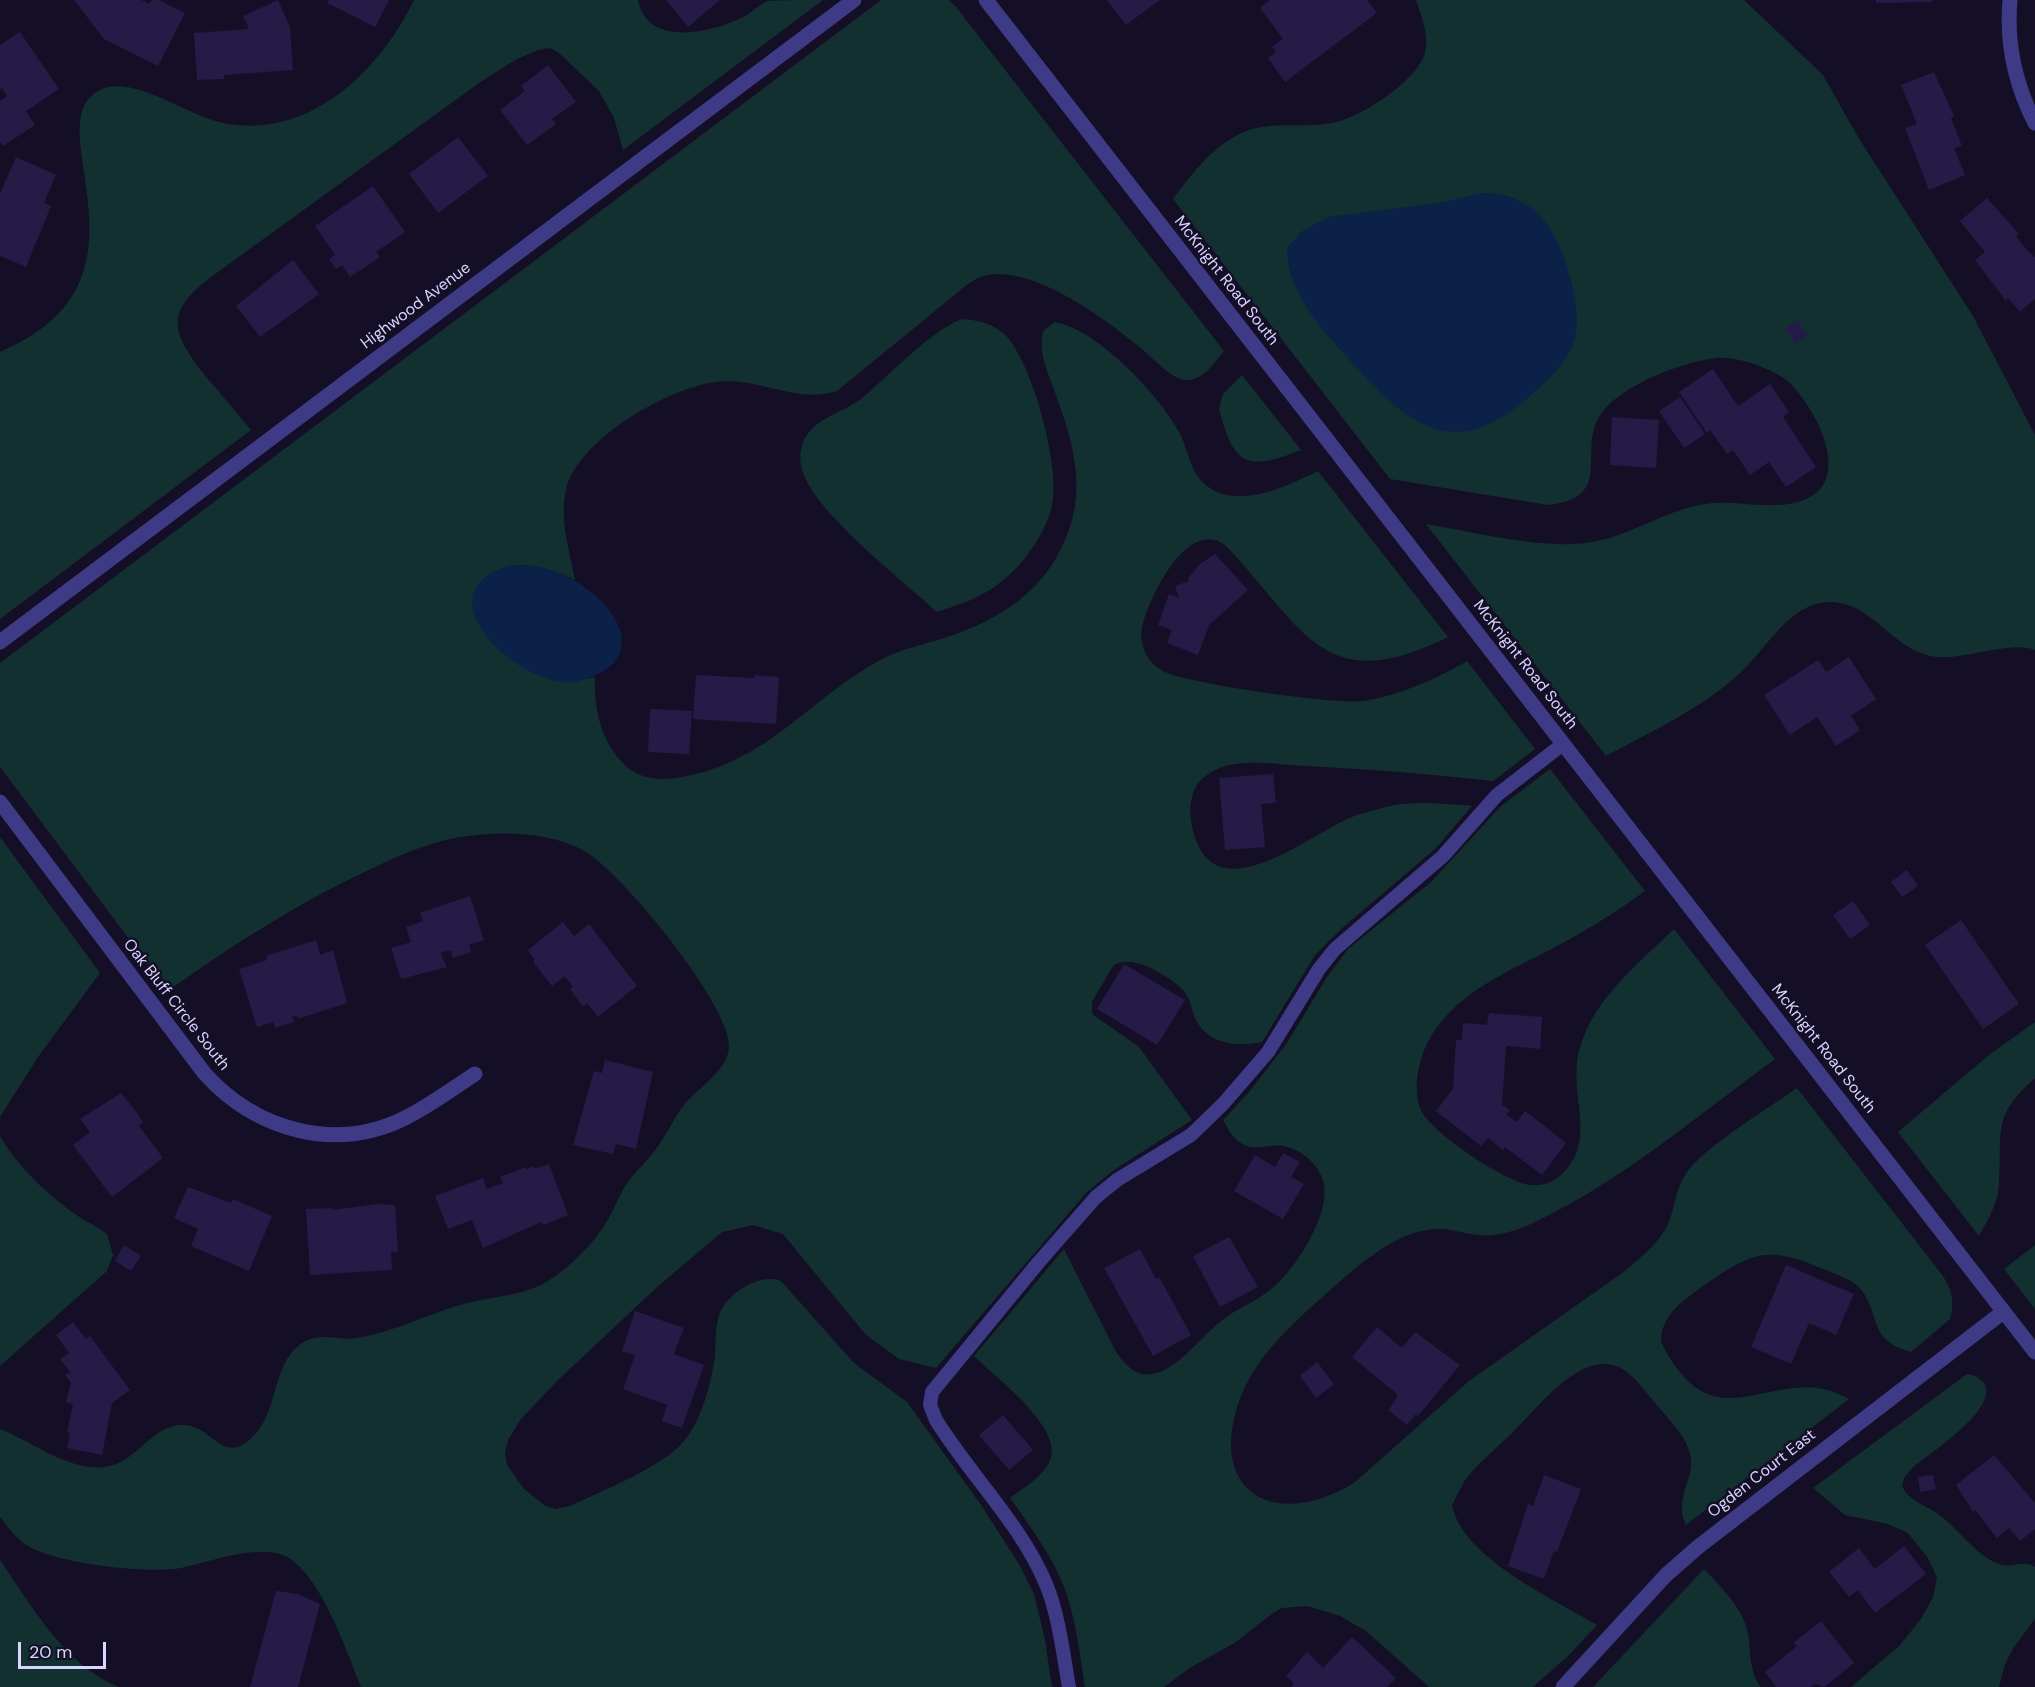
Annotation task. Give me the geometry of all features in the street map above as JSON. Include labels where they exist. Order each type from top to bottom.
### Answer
[{"type":"street","name":"Highwood Avenue","points":[[0,642],[854,0]]},
{"type":"street","name":"McKnight Road South","points":[[986,0],[2035,1352]]},
{"type":"street","points":[[2010,0],[2010,42],[2014,69],[2035,123]]},
{"type":"street","name":"Oak Bluff Circle South","points":[[0,802],[198,1066],[222,1092],[250,1113],[276,1125],[307,1133],[338,1135],[359,1132],[406,1118],[475,1074]]},
{"type":"street","name":"Ogden Court East","points":[[1563,1687],[1666,1575],[1698,1547],[2003,1312]]},
{"type":"lane","points":[[1069,1687],[1057,1619],[1041,1572],[936,1420],[930,1405],[932,1392],[1038,1263],[1096,1197],[1117,1180],[1191,1135],[1223,1104],[1268,1052],[1319,969],[1335,949],[1443,856],[1497,795],[1563,744]]},
{"type":"green space","points":[[414,0],[638,0],[644,15],[654,25],[668,31],[684,32],[700,31],[732,22],[767,1],[823,0],[623,150],[614,118],[599,91],[559,53],[550,48],[538,50],[515,60],[479,83],[211,277],[186,301],[180,312],[179,333],[184,345],[203,373],[251,430],[0,619],[0,352],[50,322],[78,286],[89,248],[89,208],[80,137],[83,110],[98,91],[111,87],[127,87],[143,91],[223,123],[254,126],[284,121],[312,111],[338,95],[361,75],[399,27]]},
{"type":"green space","points":[[881,0],[949,0],[956,7],[1224,351],[1212,366],[1197,378],[1185,380],[1179,378],[1168,372],[1110,324],[1074,300],[1035,281],[993,274],[968,284],[837,391],[810,395],[729,381],[708,383],[684,390],[658,401],[609,432],[589,451],[574,470],[566,490],[564,512],[575,580],[539,567],[521,565],[502,568],[501,650],[545,676],[568,680],[595,677],[597,711],[603,732],[614,752],[634,772],[649,778],[665,779],[712,769],[739,758],[784,729],[827,695],[875,663],[904,650],[946,638],[999,614],[1024,596],[1046,573],[1066,538],[1073,516],[1076,474],[1073,453],[1042,351],[1044,330],[1055,322],[1090,337],[1126,366],[1142,383],[1170,417],[1179,432],[1196,473],[1211,489],[1226,495],[1257,494],[1290,484],[1318,471],[1448,637],[1405,654],[1371,661],[1343,657],[1319,645],[1297,627],[1226,546],[1212,539],[1198,542],[1184,551],[1172,564],[1152,599],[1141,636],[1145,652],[1155,666],[1177,676],[1230,687],[1296,697],[1365,701],[1405,690],[1467,661],[1535,749],[1493,781],[1400,772],[1259,763],[1235,764],[1213,771],[1204,777],[1197,785],[1193,795],[1192,827],[1199,847],[1212,862],[1228,868],[1247,867],[1268,861],[1348,819],[1386,807],[1418,803],[1472,806],[1435,849],[1341,929],[1315,955],[1262,1042],[1234,1044],[1208,1035],[1196,1020],[1186,993],[1169,978],[1150,968],[1130,962],[1121,962],[1113,966],[1092,1002],[1092,1014],[1139,1047],[1192,1120],[1114,1170],[1086,1193],[936,1368],[899,1359],[866,1335],[783,1234],[753,1225],[722,1232],[655,1289],[558,1380],[521,1419],[508,1440],[505,1453],[507,1465],[524,1489],[544,1505],[555,1509],[570,1506],[647,1469],[674,1451],[684,1441],[696,1422],[711,1378],[717,1325],[723,1307],[736,1293],[754,1282],[773,1279],[781,1281],[854,1363],[907,1402],[981,1505],[1019,1564],[1034,1594],[1045,1640],[1052,1687],[361,1687],[324,1601],[304,1571],[281,1554],[253,1552],[181,1568],[147,1570],[103,1566],[60,1558],[28,1546],[16,1537],[0,1517],[0,1429],[64,1460],[98,1467],[114,1465],[130,1456],[158,1433],[178,1425],[201,1430],[226,1447],[235,1448],[245,1443],[257,1432],[264,1421],[288,1357],[308,1340],[320,1337],[351,1339],[371,1335],[454,1307],[529,1290],[548,1281],[564,1269],[600,1231],[626,1184],[655,1151],[684,1105],[718,1071],[724,1063],[729,1047],[725,1028],[713,1002],[694,972],[671,941],[622,884],[583,850],[556,840],[528,835],[483,834],[457,838],[433,843],[397,857],[294,909],[243,940],[168,991],[0,767],[0,663]]},
{"type":"green space","points":[[1416,0],[1744,0],[1823,75],[1858,137],[1973,316],[2035,435],[2035,650],[2014,647],[1960,656],[1936,657],[1908,647],[1873,619],[1847,605],[1833,602],[1818,603],[1805,609],[1781,627],[1741,672],[1710,697],[1606,756],[1426,524],[1535,543],[1578,544],[1597,541],[1699,505],[1726,503],[1780,505],[1805,499],[1816,493],[1825,481],[1829,467],[1827,451],[1814,417],[1805,402],[1785,379],[1752,363],[1716,358],[1685,365],[1650,378],[1607,407],[1598,419],[1593,432],[1591,472],[1588,484],[1581,494],[1568,501],[1548,505],[1390,479],[1173,199],[1212,153],[1242,133],[1264,127],[1321,125],[1343,120],[1371,106],[1400,86],[1420,64],[1425,53],[1423,20]]},
{"type":"green space","points":[[962,319],[979,321],[994,327],[1004,334],[1015,347],[1025,367],[1043,418],[1053,471],[1054,493],[1051,510],[1040,536],[1013,571],[1003,581],[979,596],[937,612],[863,547],[826,509],[812,491],[804,475],[800,453],[803,442],[814,426],[862,398],[924,343]]},
{"type":"green space","points":[[1242,375],[1301,450],[1268,461],[1256,462],[1238,453],[1231,443],[1219,409],[1223,394]]},
{"type":"green space","points":[[1550,769],[1645,891],[1583,932],[1488,982],[1456,1006],[1430,1038],[1420,1064],[1417,1094],[1422,1112],[1440,1132],[1455,1144],[1504,1175],[1530,1185],[1549,1182],[1559,1177],[1571,1163],[1578,1148],[1580,1116],[1577,1065],[1587,1030],[1606,998],[1632,969],[1674,929],[1775,1059],[1626,1169],[1596,1189],[1531,1224],[1494,1235],[1439,1229],[1419,1232],[1376,1252],[1350,1272],[1290,1327],[1267,1353],[1248,1381],[1241,1396],[1232,1429],[1232,1457],[1240,1478],[1254,1494],[1273,1502],[1297,1503],[1324,1497],[1354,1483],[1469,1381],[1638,1260],[1662,1234],[1670,1219],[1681,1183],[1696,1162],[1723,1139],[1797,1088],[1943,1276],[1952,1297],[1950,1319],[1911,1352],[1889,1342],[1883,1336],[1878,1329],[1869,1302],[1863,1292],[1852,1282],[1807,1262],[1774,1255],[1747,1259],[1733,1266],[1685,1300],[1668,1317],[1661,1342],[1682,1375],[1704,1392],[1726,1398],[1796,1388],[1822,1389],[1849,1399],[1686,1525],[1682,1504],[1691,1469],[1689,1450],[1677,1429],[1626,1371],[1613,1365],[1591,1366],[1578,1372],[1552,1392],[1475,1468],[1465,1480],[1452,1505],[1459,1524],[1473,1542],[1491,1559],[1535,1590],[1597,1625],[1568,1656],[1533,1687],[1429,1687],[1366,1631],[1340,1616],[1307,1606],[1282,1608],[1273,1613],[1236,1642],[1191,1667],[1164,1687],[1085,1687],[1076,1629],[1064,1586],[1036,1534],[1010,1498],[1043,1472],[1050,1460],[1052,1447],[1038,1419],[974,1356],[1064,1249],[1116,1352],[1131,1369],[1140,1374],[1152,1374],[1170,1367],[1226,1317],[1264,1295],[1279,1282],[1299,1257],[1316,1227],[1324,1197],[1322,1177],[1309,1159],[1290,1148],[1251,1147],[1242,1144],[1232,1135],[1223,1120],[1249,1092],[1287,1043],[1327,977],[1348,949],[1431,882],[1501,806]]},
{"type":"green space","points":[[0,837],[100,973],[38,1057],[0,1117]]},
{"type":"green space","points":[[2035,1022],[2035,1078],[2011,1104],[2005,1115],[2000,1138],[1997,1198],[1979,1236],[1898,1132],[1989,1055]]},
{"type":"green space","points":[[0,1136],[24,1169],[43,1188],[75,1214],[107,1234],[113,1255],[107,1271],[0,1366]]},
{"type":"green space","points":[[2035,1245],[2035,1309],[2004,1269]]},
{"type":"green space","points":[[1967,1374],[1976,1376],[1983,1382],[1986,1392],[1983,1404],[1961,1429],[1912,1468],[1904,1478],[1902,1486],[1913,1499],[1938,1514],[1991,1560],[2004,1565],[2026,1564],[2035,1567],[2035,1619],[2014,1647],[2005,1664],[1999,1687],[1851,1687],[1899,1646],[1921,1619],[1933,1597],[1937,1578],[1928,1558],[1908,1533],[1888,1524],[1845,1515],[1813,1488]]},
{"type":"green space","points":[[0,1560],[37,1615],[66,1650],[100,1678],[119,1687],[0,1687]]},
{"type":"green space","points":[[1704,1569],[1727,1594],[1742,1615],[1747,1631],[1753,1672],[1761,1687],[1593,1687]]},
{"type":"water","points":[[1482,193],[1502,195],[1518,200],[1544,220],[1553,233],[1567,266],[1573,291],[1577,313],[1576,335],[1571,350],[1555,373],[1528,398],[1502,417],[1478,428],[1456,432],[1436,429],[1416,420],[1396,406],[1376,388],[1321,327],[1310,313],[1293,282],[1288,265],[1287,248],[1302,231],[1328,217],[1438,203]]},
{"type":"water","points":[[512,565],[536,567],[559,573],[590,591],[604,604],[615,619],[621,634],[621,648],[615,661],[601,672],[579,681],[557,681],[532,672],[508,657],[488,638],[475,617],[473,596],[484,578]]},
{"type":"building","points":[[74,0],[141,0],[149,4],[152,0],[159,0],[185,13],[158,66],[104,39]]},
{"type":"building","points":[[278,0],[290,27],[293,70],[224,75],[224,79],[197,80],[194,33],[249,29],[243,16]]},
{"type":"building","points":[[329,0],[389,0],[375,27],[327,3]]},
{"type":"building","points":[[666,0],[720,0],[688,27]]},
{"type":"building","points":[[1107,0],[1160,0],[1126,25]]},
{"type":"building","points":[[1270,0],[1367,0],[1377,13],[1285,82],[1268,58],[1276,52],[1272,47],[1283,39],[1260,8]]},
{"type":"building","points":[[1876,0],[1932,0],[1932,2],[1876,3]]},
{"type":"building","points":[[20,32],[59,89],[26,111],[35,125],[3,146],[0,141],[0,101],[7,96],[2,88],[0,89],[0,45]]},
{"type":"building","points":[[548,65],[576,102],[552,119],[556,124],[527,145],[500,110],[525,91],[521,86]]},
{"type":"building","points":[[1934,72],[1954,116],[1951,118],[1962,146],[1954,148],[1965,175],[1929,190],[1905,128],[1917,124],[1901,85]]},
{"type":"building","points":[[458,137],[488,176],[438,213],[409,174]]},
{"type":"building","points":[[16,157],[56,175],[44,203],[51,206],[26,267],[0,256],[0,194]]},
{"type":"building","points":[[373,186],[405,232],[376,252],[380,257],[350,277],[342,265],[336,269],[329,259],[335,255],[315,226]]},
{"type":"building","points":[[1987,198],[2019,234],[2016,236],[2035,257],[2035,299],[2020,312],[2008,298],[2006,301],[1975,260],[1985,252],[1960,221]]},
{"type":"building","points":[[293,260],[319,294],[260,337],[236,306]]},
{"type":"building","points":[[1797,320],[1808,335],[1796,344],[1785,329]]},
{"type":"building","points":[[1713,369],[1738,406],[1770,384],[1789,412],[1783,417],[1816,467],[1786,487],[1769,462],[1750,475],[1733,450],[1727,454],[1710,430],[1707,433],[1679,392]]},
{"type":"building","points":[[1680,397],[1705,434],[1684,448],[1659,411]]},
{"type":"building","points":[[1612,417],[1659,420],[1656,468],[1610,465]]},
{"type":"building","points":[[1215,554],[1248,590],[1209,625],[1198,655],[1167,643],[1172,630],[1158,625],[1169,594],[1179,598],[1175,586],[1189,581],[1188,578],[1200,564]]},
{"type":"building","points":[[1849,657],[1876,699],[1851,716],[1860,730],[1836,746],[1817,717],[1790,735],[1764,695],[1818,660],[1826,672]]},
{"type":"building","points":[[696,675],[779,677],[776,724],[693,719]]},
{"type":"building","points":[[650,709],[692,711],[689,754],[648,752]]},
{"type":"building","points":[[1273,774],[1276,803],[1261,804],[1265,847],[1225,850],[1219,778]]},
{"type":"building","points":[[1907,870],[1918,886],[1902,897],[1891,882]]},
{"type":"building","points":[[470,896],[484,940],[469,945],[471,952],[453,958],[451,950],[440,953],[447,967],[401,979],[391,948],[411,942],[406,927],[423,921],[420,913]]},
{"type":"building","points":[[1853,901],[1870,925],[1850,939],[1833,915]]},
{"type":"building","points":[[1961,920],[2019,1004],[1983,1029],[1925,945]]},
{"type":"building","points":[[563,922],[574,936],[589,924],[637,986],[598,1017],[587,1003],[583,1007],[570,989],[573,987],[565,976],[552,986],[533,962],[535,960],[528,950]]},
{"type":"building","points":[[316,940],[320,955],[333,950],[347,1003],[298,1019],[297,1015],[292,1017],[294,1022],[275,1028],[273,1022],[257,1027],[239,969],[267,960],[266,956]]},
{"type":"building","points":[[1124,964],[1185,1000],[1157,1045],[1097,1009]]},
{"type":"building","points":[[1489,1013],[1542,1017],[1540,1049],[1506,1046],[1502,1105],[1510,1110],[1506,1115],[1517,1122],[1525,1111],[1566,1143],[1542,1175],[1505,1147],[1503,1150],[1488,1138],[1481,1146],[1436,1111],[1453,1089],[1456,1040],[1462,1040],[1463,1023],[1487,1025]]},
{"type":"building","points":[[605,1060],[653,1072],[636,1149],[616,1144],[613,1154],[573,1145],[594,1071],[602,1073]]},
{"type":"building","points":[[121,1093],[138,1114],[143,1123],[139,1126],[163,1158],[112,1197],[73,1145],[90,1132],[80,1119]]},
{"type":"building","points":[[1283,1153],[1300,1162],[1291,1177],[1304,1184],[1283,1219],[1234,1191],[1255,1155],[1275,1167]]},
{"type":"building","points":[[549,1164],[568,1215],[543,1225],[541,1222],[483,1248],[472,1220],[448,1229],[435,1196],[483,1178],[487,1189],[503,1183],[500,1177],[526,1167],[527,1169],[534,1166],[535,1169]]},
{"type":"building","points":[[188,1187],[231,1203],[233,1199],[272,1216],[249,1271],[191,1246],[198,1229],[174,1218]]},
{"type":"building","points":[[378,1204],[395,1205],[398,1252],[391,1252],[392,1270],[310,1275],[306,1209],[332,1208],[332,1210]]},
{"type":"building","points":[[1229,1237],[1258,1287],[1220,1307],[1193,1256]]},
{"type":"building","points":[[124,1245],[141,1256],[131,1271],[115,1261]]},
{"type":"building","points":[[1140,1249],[1156,1279],[1159,1277],[1191,1335],[1153,1356],[1104,1268]]},
{"type":"building","points":[[1786,1265],[1854,1294],[1836,1335],[1809,1323],[1791,1364],[1751,1347]]},
{"type":"building","points":[[635,1311],[684,1328],[674,1354],[704,1365],[682,1428],[662,1421],[667,1405],[623,1389],[635,1355],[622,1351]]},
{"type":"building","points":[[73,1322],[86,1339],[90,1336],[130,1390],[112,1403],[102,1455],[67,1448],[70,1433],[67,1432],[73,1404],[66,1402],[71,1383],[65,1375],[70,1372],[60,1359],[69,1353],[56,1335]]},
{"type":"building","points":[[1377,1327],[1402,1348],[1415,1332],[1460,1365],[1418,1416],[1416,1414],[1407,1425],[1388,1410],[1397,1398],[1397,1394],[1352,1357]]},
{"type":"building","points":[[1317,1362],[1334,1384],[1316,1398],[1300,1376]]},
{"type":"building","points":[[1003,1415],[1033,1450],[1009,1470],[979,1435]]},
{"type":"building","points":[[1994,1455],[2035,1503],[2035,1529],[2020,1541],[2009,1528],[1997,1538],[1975,1510],[1973,1512],[1956,1485]]},
{"type":"building","points":[[1544,1475],[1581,1489],[1544,1579],[1508,1566],[1528,1504],[1533,1506]]},
{"type":"building","points":[[1933,1475],[1936,1489],[1920,1492],[1918,1477]]},
{"type":"building","points":[[1904,1546],[1926,1574],[1875,1613],[1858,1590],[1849,1597],[1829,1572],[1859,1548],[1875,1569]]},
{"type":"building","points":[[276,1591],[298,1594],[320,1604],[298,1687],[250,1687]]},
{"type":"building","points":[[1821,1621],[1854,1663],[1824,1687],[1815,1684],[1811,1687],[1776,1687],[1765,1672],[1797,1646],[1793,1643]]},
{"type":"building","points":[[1352,1637],[1396,1678],[1387,1687],[1291,1687],[1294,1683],[1286,1676],[1307,1652],[1323,1668]]}]
